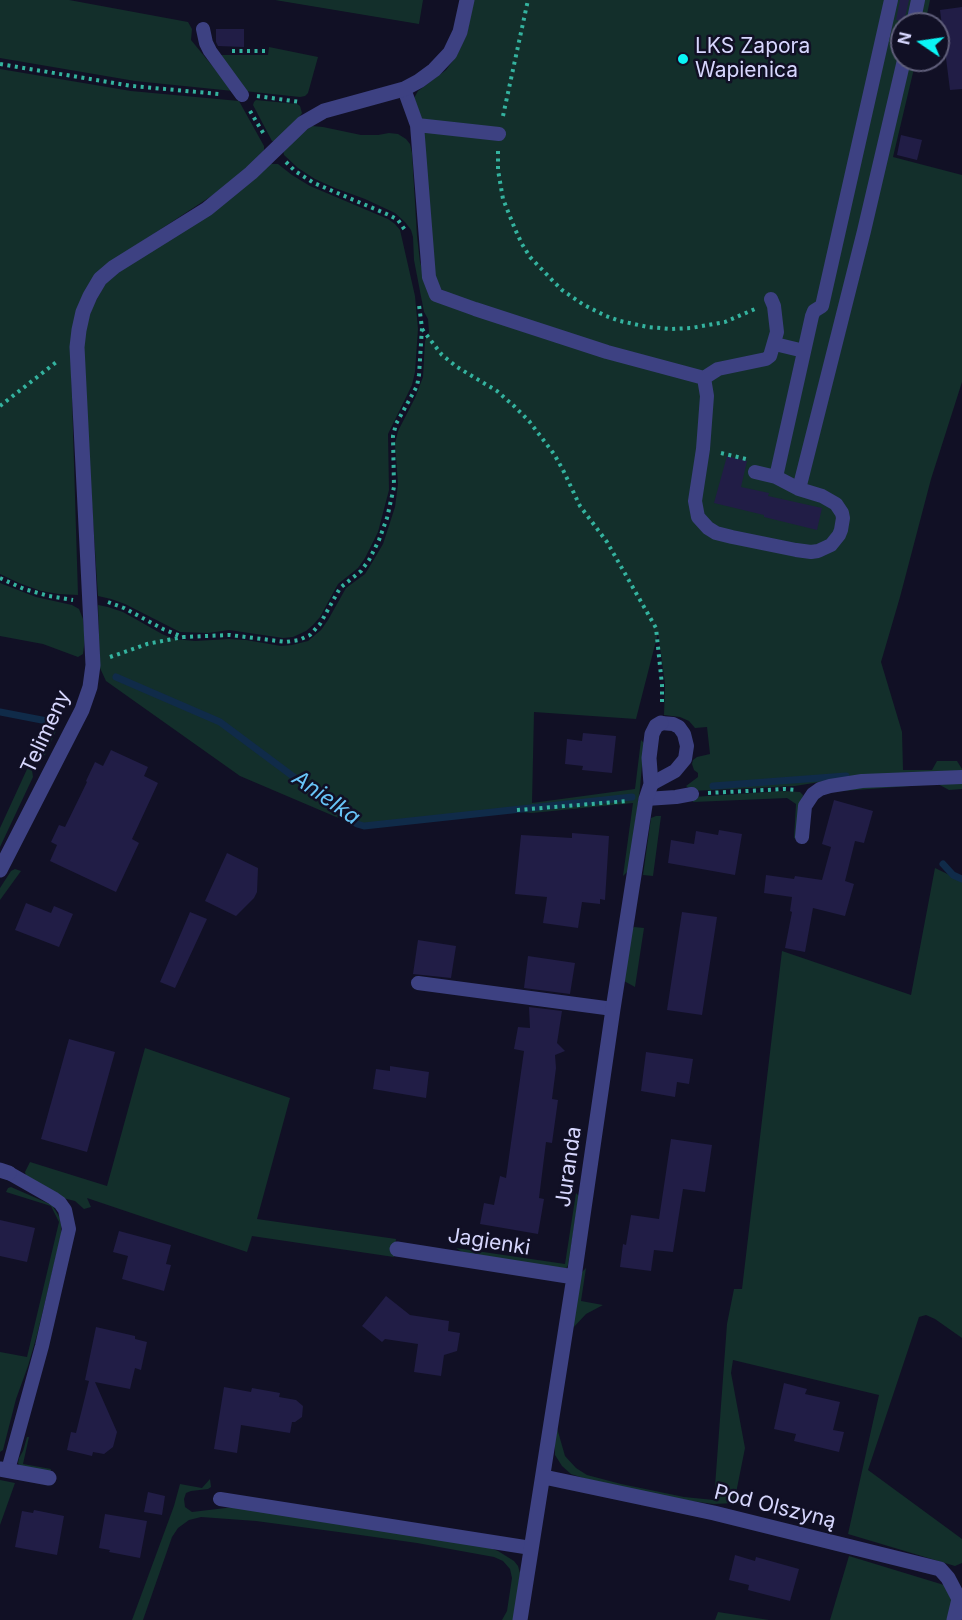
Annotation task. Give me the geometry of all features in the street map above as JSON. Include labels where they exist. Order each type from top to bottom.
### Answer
[{"type":"street","name":"Telimeny","points":[[0,870],[82,710],[90,687],[93,665],[92,638],[77,347],[78,330],[90,296],[100,279],[114,267],[207,208],[242,180],[303,123],[324,111],[404,89],[434,70],[450,53],[460,32],[467,0]]},
{"type":"street","name":"Juranda","points":[[520,1620],[544,1477],[613,1009],[646,800],[651,783],[649,758],[652,734],[656,726],[661,723]]},
{"type":"street","name":"Jagienki","points":[[397,1249],[574,1277]]},
{"type":"street","points":[[4,1469],[49,1478]]},
{"type":"street","name":"Pod Olszyną","points":[[544,1477],[714,1513],[940,1569],[948,1578],[959,1599],[954,1620]]},
{"type":"lane","points":[[776,477],[812,316],[814,311],[822,306],[891,0]]},
{"type":"lane","points":[[203,29],[210,51],[242,95]]},
{"type":"lane","points":[[799,489],[901,72]]},
{"type":"lane","points":[[404,89],[417,125],[429,277],[436,295],[607,352],[704,378],[717,369],[766,359],[770,356],[777,332],[771,299]]},
{"type":"lane","points":[[417,125],[499,134]]},
{"type":"lane","points":[[775,344],[804,351]]},
{"type":"lane","points":[[704,378],[707,396],[703,449],[695,501],[698,517],[702,523],[716,533],[796,550],[812,552],[831,545],[839,535],[842,524],[842,513],[836,504],[776,477],[755,472]]},
{"type":"lane","points":[[651,783],[675,771],[685,759],[687,746],[684,734],[679,727],[673,724],[661,723]]},
{"type":"lane","points":[[802,837],[806,806],[813,794],[820,789],[862,781],[962,777]]},
{"type":"lane","points":[[646,800],[692,794]]},
{"type":"lane","points":[[418,983],[613,1009]]},
{"type":"lane","points":[[4,1172],[60,1203],[69,1229],[42,1346],[4,1469]]},
{"type":"lane","points":[[220,1499],[531,1548]]},
{"type":"path","points":[[528,0],[499,134],[498,154],[503,199],[514,229],[530,257],[562,290],[584,305],[606,316],[648,327],[691,328],[725,322],[771,299]]},
{"type":"path","points":[[210,51],[265,51],[265,47]]},
{"type":"path","points":[[0,64],[132,86],[300,102],[324,111]]},
{"type":"path","points":[[242,95],[273,151],[295,171],[314,183],[389,214],[405,228],[408,238]]},
{"type":"path","points":[[93,665],[147,644],[183,637],[230,635],[286,642],[299,640],[310,634],[320,624],[340,588],[361,571],[369,560],[387,518],[394,487],[393,435],[396,424],[417,386],[419,375],[422,328],[418,295]]},
{"type":"path","points":[[422,328],[442,355],[457,367],[497,391],[514,406],[529,421],[554,454],[580,506],[607,542],[656,628],[662,685],[661,723]]},
{"type":"path","points":[[0,406],[77,347]]},
{"type":"path","points":[[703,449],[750,460],[755,466],[755,472]]},
{"type":"path","points":[[0,578],[24,589],[49,596],[110,603],[183,637]]},
{"type":"path","points":[[692,794],[785,789],[813,794]]},
{"type":"path","points":[[517,810],[646,800]]},
{"type":"green space","points":[[0,0],[69,0],[188,22],[192,29],[191,40],[233,91],[135,81],[0,58]]},
{"type":"green space","points":[[275,0],[423,0],[419,24]]},
{"type":"green space","points":[[473,0],[930,0],[928,12],[890,12],[890,72],[913,72],[893,157],[962,175],[962,382],[931,479],[881,662],[902,732],[903,770],[932,770],[937,761],[957,761],[962,772],[832,780],[795,786],[692,791],[686,786],[698,777],[692,764],[693,760],[710,754],[707,727],[695,728],[689,721],[680,717],[664,715],[665,684],[658,633],[636,719],[534,712],[532,803],[635,789],[641,740],[644,743],[629,870],[623,876],[633,803],[532,813],[506,811],[362,828],[240,776],[106,681],[100,668],[98,605],[123,612],[174,639],[195,641],[229,639],[281,646],[292,645],[308,641],[321,630],[346,588],[365,574],[383,544],[395,507],[398,484],[395,444],[398,431],[423,377],[425,341],[429,332],[414,260],[413,237],[405,222],[395,213],[315,179],[298,168],[284,155],[283,150],[312,126],[361,135],[398,134],[406,139],[412,153],[420,262],[429,291],[445,291],[440,289],[434,276],[422,120],[414,98],[418,91],[446,70],[457,55],[467,34]]},
{"type":"green space","points":[[269,47],[318,57],[308,93],[305,96],[244,91],[219,55],[268,55]]},
{"type":"green space","points":[[0,69],[131,91],[239,101],[264,146],[264,150],[247,168],[216,193],[109,263],[71,365],[78,595],[41,591],[0,574]]},
{"type":"green space","points":[[256,100],[297,104],[302,113],[276,142],[272,141],[253,105]]},
{"type":"green space","points":[[270,164],[278,164],[310,186],[388,219],[400,230],[415,296],[418,329],[415,372],[412,385],[388,434],[389,490],[378,532],[365,558],[358,568],[338,584],[320,617],[313,625],[293,637],[283,638],[229,630],[208,633],[180,632],[125,604],[98,596],[83,370],[83,346],[89,314],[105,284],[118,273]]},
{"type":"green space","points":[[0,583],[36,597],[72,605],[79,609],[83,619],[85,639],[83,654],[78,657],[43,644],[0,636]]},
{"type":"green space","points":[[50,720],[55,722],[57,729],[45,755],[33,756]]},
{"type":"green space","points":[[28,767],[32,770],[33,777],[0,847],[0,828]]},
{"type":"green space","points":[[962,783],[962,789],[949,790],[938,784],[828,792],[866,786]]},
{"type":"green space","points":[[782,791],[800,792],[803,795],[798,839],[794,838],[796,804],[787,798],[693,802],[693,797]]},
{"type":"green space","points":[[661,816],[653,876],[643,875],[651,818]]},
{"type":"green space","points":[[935,868],[962,881],[962,1338],[935,1319],[926,1315],[919,1317],[868,1470],[962,1539],[962,1563],[955,1566],[848,1534],[879,1395],[733,1360],[731,1373],[745,1448],[734,1503],[714,1504],[683,1500],[571,1474],[555,1455],[557,1428],[565,1456],[576,1468],[587,1475],[684,1497],[714,1500],[727,1324],[734,1289],[742,1289],[782,951],[911,995]]},
{"type":"green space","points":[[15,869],[21,871],[0,900],[0,888],[11,871]]},
{"type":"green space","points":[[634,927],[644,928],[635,987],[624,981]]},
{"type":"green space","points":[[145,1048],[290,1098],[257,1219],[396,1239],[394,1257],[252,1236],[247,1252],[87,1198],[91,1207],[84,1209],[75,1201],[63,1198],[26,1176],[25,1172],[30,1162],[107,1186]]},
{"type":"green space","points":[[11,1187],[52,1205],[60,1218],[61,1236],[37,1335],[16,1399],[3,1450],[0,1452],[0,1352],[27,1357],[59,1222],[51,1206],[6,1192]]},
{"type":"green space","points":[[576,1193],[579,1196],[566,1269],[465,1254],[456,1248],[565,1264]]},
{"type":"green space","points":[[586,1268],[581,1301],[603,1305],[586,1314],[572,1329],[581,1273]]},
{"type":"green space","points":[[27,1437],[29,1437],[23,1464],[51,1469],[50,1473],[20,1466],[18,1463]]},
{"type":"green space","points":[[210,1479],[211,1487],[208,1489],[186,1493],[185,1507],[192,1512],[234,1507],[487,1547],[498,1551],[514,1561],[520,1573],[514,1620],[502,1620],[507,1611],[512,1578],[510,1569],[503,1561],[494,1557],[346,1533],[256,1521],[201,1517],[189,1520],[178,1528],[172,1537],[143,1620],[132,1620],[180,1484],[202,1488]]},
{"type":"green space","points":[[0,1480],[15,1483],[0,1525]]},
{"type":"green space","points":[[849,1556],[944,1585],[952,1601],[947,1620],[830,1620]]},
{"type":"green space","points":[[718,1612],[769,1620],[715,1620]]},
{"type":"building","points":[[900,0],[909,0],[906,12],[898,12]]},
{"type":"building","points":[[962,7],[962,89],[950,90],[948,72],[950,72],[950,12],[940,12],[940,10]]},
{"type":"building","points":[[216,29],[244,29],[244,47],[218,46]]},
{"type":"building","points":[[901,135],[922,140],[917,160],[897,155]]},
{"type":"building","points":[[727,456],[747,461],[741,487],[769,493],[768,496],[822,508],[817,530],[714,503]]},
{"type":"building","points":[[583,733],[616,736],[612,773],[582,770],[583,766],[565,764],[567,739],[582,741]]},
{"type":"building","points":[[111,750],[148,767],[144,776],[158,783],[132,839],[139,843],[116,892],[50,861],[57,845],[51,842],[59,825],[65,827],[95,762],[103,766]]},
{"type":"building","points":[[834,800],[873,811],[864,843],[855,841],[845,881],[854,884],[845,916],[813,908],[805,952],[785,948],[792,912],[790,911],[792,897],[764,893],[766,875],[822,880],[831,847],[822,844]]},
{"type":"building","points":[[719,830],[742,834],[735,875],[668,863],[671,840],[694,844],[696,831],[718,835]]},
{"type":"building","points":[[572,833],[609,836],[605,900],[600,899],[600,904],[582,902],[578,928],[543,923],[547,897],[515,894],[521,835],[572,838]]},
{"type":"building","points":[[227,853],[258,868],[257,892],[236,916],[205,901]]},
{"type":"building","points":[[26,903],[51,913],[54,906],[73,914],[59,947],[15,930]]},
{"type":"building","points":[[190,912],[207,919],[175,988],[160,982]]},
{"type":"building","points":[[682,912],[717,917],[702,1015],[667,1010]]},
{"type":"building","points":[[418,940],[456,946],[451,978],[413,974]]},
{"type":"building","points":[[528,956],[575,963],[570,994],[524,988]]},
{"type":"building","points":[[529,1007],[562,1011],[557,1043],[565,1051],[555,1055],[556,1068],[552,1099],[558,1100],[552,1143],[546,1142],[539,1198],[544,1199],[538,1234],[480,1224],[484,1203],[494,1205],[500,1176],[506,1178],[524,1051],[514,1049],[518,1027],[530,1028]]},
{"type":"building","points":[[69,1039],[115,1052],[87,1152],[41,1139]]},
{"type":"building","points":[[646,1052],[693,1059],[689,1084],[677,1082],[675,1097],[641,1091]]},
{"type":"building","points":[[390,1066],[429,1072],[426,1098],[373,1089],[376,1069],[390,1071]]},
{"type":"building","points":[[671,1139],[712,1145],[705,1192],[683,1189],[673,1252],[654,1250],[651,1271],[620,1267],[623,1244],[626,1245],[631,1215],[659,1219]]},
{"type":"building","points":[[0,1220],[35,1228],[27,1262],[0,1256]]},
{"type":"building","points":[[119,1231],[171,1245],[166,1264],[171,1265],[164,1291],[122,1279],[128,1256],[113,1252]]},
{"type":"building","points":[[386,1296],[410,1315],[449,1321],[448,1331],[460,1333],[457,1351],[444,1355],[441,1376],[414,1372],[418,1344],[385,1339],[382,1342],[362,1326]]},
{"type":"building","points":[[96,1327],[135,1336],[135,1339],[147,1342],[141,1370],[135,1368],[130,1389],[95,1382],[117,1432],[113,1447],[104,1454],[93,1452],[92,1456],[67,1450],[71,1432],[76,1433],[89,1381],[85,1380]]},
{"type":"building","points":[[784,1383],[807,1389],[805,1394],[840,1402],[833,1430],[844,1432],[839,1452],[794,1441],[796,1434],[774,1429]]},
{"type":"building","points":[[224,1387],[251,1392],[252,1388],[280,1393],[279,1397],[296,1400],[303,1406],[302,1417],[292,1422],[290,1433],[241,1425],[237,1453],[214,1449]]},
{"type":"building","points":[[148,1492],[165,1496],[162,1515],[144,1512]]},
{"type":"building","points":[[34,1510],[64,1516],[57,1555],[15,1547],[22,1511],[33,1513]]},
{"type":"building","points":[[105,1514],[147,1521],[140,1558],[99,1548]]},
{"type":"building","points":[[735,1555],[755,1561],[756,1557],[799,1569],[790,1601],[748,1590],[749,1585],[729,1580]]},
{"type":"waterway","name":"Anielka","points":[[116,677],[220,722],[357,824],[364,826],[632,797]]},
{"type":"waterway","name":"Anielka","points":[[0,712],[47,721]]},
{"type":"waterway","name":"Anielka","points":[[713,786],[846,776]]},
{"type":"waterway","name":"Anielka","points":[[943,864],[953,875],[962,879]]},
{"type":"place","name":"LKS Zapora Wapienica","points":[[683,59]]}]
